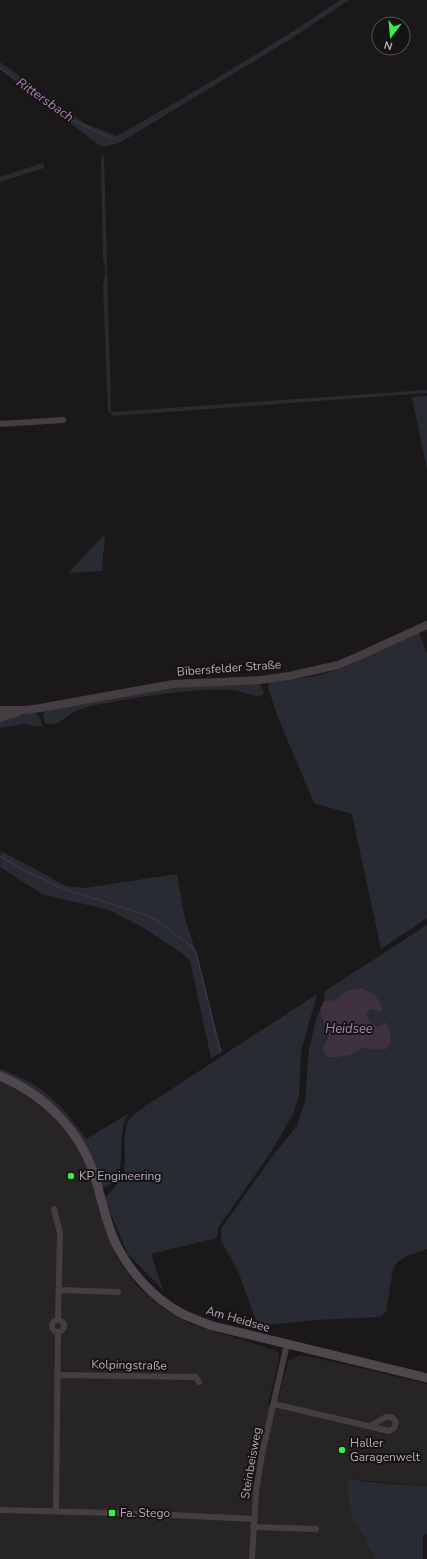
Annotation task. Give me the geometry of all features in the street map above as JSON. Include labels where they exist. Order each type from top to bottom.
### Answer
[{"type":"main road","name":"Am Heidsee","points":[[0,1076],[16,1083],[36,1095],[50,1107],[72,1131],[91,1164],[102,1205],[117,1246],[139,1279],[154,1293],[180,1312],[213,1326],[427,1378]]},
{"type":"street","points":[[0,424],[63,420]]},
{"type":"street","name":"Bibersfelder Straße","points":[[0,718],[26,710],[173,684],[260,680],[289,676],[338,664],[370,651],[427,624]]},
{"type":"street","name":"Bibersfelder Straße","points":[[0,710],[26,710]]},
{"type":"street","points":[[54,1209],[60,1233],[58,1320]]},
{"type":"street","points":[[59,1290],[118,1292]]},
{"type":"street","points":[[58,1320],[52,1325],[53,1330],[58,1333]]},
{"type":"street","points":[[58,1320],[64,1323],[65,1326],[64,1330],[58,1333]]},
{"type":"street","points":[[56,1511],[58,1333]]},
{"type":"street","name":"Steinbeisweg","points":[[252,1559],[253,1527],[262,1454],[287,1344]]},
{"type":"street","name":"Kolpingstraße","points":[[57,1375],[196,1377],[199,1382]]},
{"type":"street","points":[[274,1404],[370,1426]]},
{"type":"street","points":[[0,1510],[153,1514],[254,1519]]},
{"type":"street","points":[[253,1527],[316,1529]]},
{"type":"shaded area","points":[[340,0],[349,0],[289,40],[121,142],[104,147],[99,145],[0,69],[0,62],[84,123],[117,136],[230,70]]},
{"type":"shaded area","points":[[104,154],[111,412],[427,390],[427,393],[113,416],[108,411],[103,284],[105,270],[103,261],[101,160]]},
{"type":"shaded area","points":[[43,163],[44,168],[0,182],[0,177]]},
{"type":"shaded area","points":[[427,396],[427,470],[412,397]]},
{"type":"shaded area","points":[[105,534],[102,571],[68,573]]},
{"type":"shaded area","points":[[419,633],[427,653],[427,918],[381,949],[352,814],[314,803],[279,720],[268,688],[269,683],[316,676],[343,668]]},
{"type":"shaded area","points":[[258,682],[264,692],[263,695],[259,696],[230,690],[177,692],[92,706],[74,712],[53,724],[45,723],[43,715],[46,710],[146,690]]},
{"type":"shaded area","points":[[34,712],[39,716],[43,727],[24,724],[0,728],[0,720]]},
{"type":"shaded area","points":[[1,851],[66,886],[85,888],[177,874],[185,918],[197,956],[222,1052],[211,1058],[190,961],[183,954],[142,927],[109,910],[44,895],[0,867]]},
{"type":"shaded area","points":[[427,925],[427,1249],[403,1258],[393,1269],[386,1312],[380,1317],[315,1320],[258,1326],[239,1274],[221,1240],[221,1229],[274,1154],[297,1126],[305,1101],[309,1049],[320,1010],[328,1040],[339,1057],[351,1055],[362,1048],[385,1050],[384,1021],[382,1025],[377,1026],[370,1022],[366,1011],[372,1009],[374,994],[362,988],[348,990],[335,1000],[324,1001],[325,991]]},
{"type":"shaded area","points":[[317,994],[301,1052],[299,1096],[293,1114],[271,1152],[218,1228],[217,1238],[151,1254],[163,1290],[128,1254],[104,1199],[117,1184],[123,1174],[125,1161],[125,1134],[128,1122],[132,1116],[141,1109]]},
{"type":"shaded area","points":[[0,1069],[27,1081],[49,1096],[68,1115],[86,1139],[128,1114],[122,1132],[119,1174],[114,1182],[102,1188],[96,1169],[46,1099],[28,1085],[0,1072]]},
{"type":"shaded area","points":[[0,1080],[21,1090],[41,1103],[76,1143],[87,1164],[108,1235],[118,1259],[137,1286],[164,1309],[191,1324],[274,1350],[278,1353],[279,1359],[268,1405],[276,1407],[288,1361],[300,1355],[427,1384],[427,1486],[347,1479],[349,1508],[352,1517],[375,1559],[0,1559]]},
{"type":"shaded area","points":[[347,1479],[378,1483],[427,1486],[427,1534],[423,1535],[423,1559],[375,1559],[352,1517],[349,1508]]},
{"type":"water","name":"Heidsee","points":[[362,988],[374,994],[383,1007],[380,1012],[372,1009],[366,1012],[370,1022],[377,1026],[382,1025],[384,1021],[389,1028],[391,1042],[385,1050],[362,1048],[351,1055],[328,1057],[322,1049],[328,1039],[320,1010],[324,1001],[335,1000],[348,990]]},
{"type":"waterway","name":"Rittersbach","points":[[0,68],[64,116],[113,139]]},
{"type":"waterway","points":[[0,856],[25,871],[58,887],[146,915],[158,921],[193,948],[196,952],[220,1051]]},
{"type":"place","name":"KP Engineering","points":[[71,1176]]},
{"type":"place","name":"Haller Garagenwelt","points":[[342,1450]]},
{"type":"place","name":"Fa. Stego","points":[[112,1513]]}]
